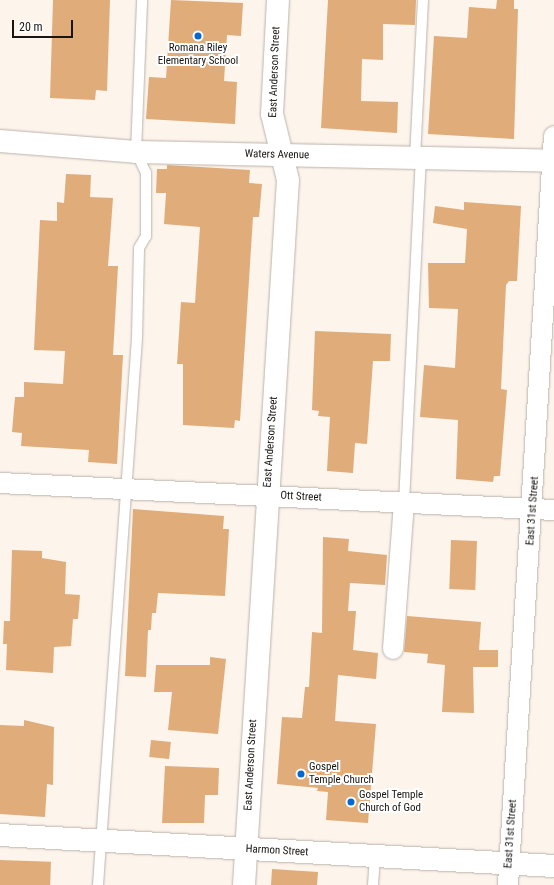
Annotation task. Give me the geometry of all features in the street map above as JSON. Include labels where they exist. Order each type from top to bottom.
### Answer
[{"type":"main road","name":"East Anderson Street","points":[[244,885],[288,180],[272,114],[278,0]]},
{"type":"main road","name":"Waters Avenue","points":[[0,141],[136,152],[554,161]]},
{"type":"main road","name":"Harmon Street","points":[[0,835],[246,850],[375,855],[554,866]]},
{"type":"street","name":"East 31st Street","points":[[508,885],[534,509],[554,161],[554,136]]},
{"type":"street","name":"Ott Street","points":[[0,483],[554,510]]},
{"type":"street","points":[[393,649],[404,503]]},
{"type":"lane","points":[[98,885],[125,489],[137,338],[139,248],[146,236],[146,174],[136,152],[142,0]]},
{"type":"lane","points":[[404,503],[423,0]]},
{"type":"lane","points":[[373,885],[375,855]]},
{"type":"building","points":[[53,0],[110,0],[107,91],[96,90],[95,100],[50,98]]},
{"type":"building","points":[[171,0],[243,3],[241,36],[227,35],[224,81],[237,82],[235,124],[146,119],[149,77],[166,78]]},
{"type":"building","points":[[328,0],[416,0],[415,25],[383,24],[383,60],[362,59],[361,101],[398,102],[397,133],[321,128]]},
{"type":"building","points":[[497,0],[514,0],[514,9],[518,9],[514,139],[428,134],[434,36],[467,38],[469,7],[496,9]]},
{"type":"building","points":[[167,165],[250,170],[249,183],[262,184],[259,217],[253,217],[240,421],[235,420],[234,428],[183,425],[183,364],[177,364],[181,302],[195,303],[200,227],[164,224],[166,193],[156,193],[157,169],[167,169]]},
{"type":"building","points":[[66,174],[91,175],[90,197],[113,198],[108,266],[118,266],[113,355],[123,355],[117,464],[88,462],[89,450],[21,446],[22,433],[12,432],[15,397],[24,397],[24,382],[63,384],[65,351],[34,350],[40,220],[57,221],[57,202],[64,203]]},
{"type":"building","points":[[464,202],[521,206],[517,281],[509,281],[506,285],[501,389],[507,390],[500,476],[494,476],[493,482],[456,479],[458,420],[420,417],[424,365],[455,368],[458,309],[429,308],[428,263],[465,263],[467,229],[433,223],[435,206],[464,210]]},
{"type":"building","points":[[315,331],[391,334],[390,361],[373,361],[367,444],[355,443],[353,473],[327,471],[330,417],[318,416],[319,411],[312,410]]},
{"type":"building","points":[[133,509],[224,516],[223,529],[229,529],[225,596],[158,593],[156,613],[152,613],[151,630],[148,630],[146,677],[125,676]]},
{"type":"building","points":[[323,537],[349,539],[348,551],[387,555],[385,585],[350,583],[348,611],[356,611],[353,650],[378,653],[376,679],[338,675],[335,721],[376,724],[368,823],[326,820],[328,792],[317,791],[318,788],[277,784],[282,717],[302,718],[305,687],[309,687],[312,632],[322,633]]},
{"type":"building","points":[[451,540],[477,541],[475,590],[449,589]]},
{"type":"building","points":[[12,550],[42,551],[42,558],[66,562],[65,594],[80,595],[78,619],[73,619],[71,646],[54,647],[53,673],[6,670],[7,644],[3,644],[4,621],[10,621]]},
{"type":"building","points":[[407,616],[481,622],[479,650],[498,650],[498,667],[473,667],[474,713],[442,712],[445,665],[427,663],[428,654],[404,652]]},
{"type":"building","points":[[210,657],[226,659],[218,734],[168,730],[172,692],[154,692],[156,665],[210,665]]},
{"type":"building","points":[[24,720],[54,727],[53,785],[47,784],[45,817],[0,814],[0,725],[24,726]]},
{"type":"building","points":[[151,740],[171,742],[169,759],[149,757]]},
{"type":"building","points":[[165,766],[219,768],[218,795],[205,795],[204,823],[162,823]]},
{"type":"building","points":[[0,860],[51,862],[50,885],[0,885]]},
{"type":"building","points":[[272,869],[318,872],[317,885],[271,885]]},
{"type":"place","name":"Romana Riley Elementary School","points":[[198,36]]},
{"type":"place","name":"Gospel Temple Church","points":[[301,774]]},
{"type":"place","name":"Gospel Temple Church of God","points":[[351,802]]}]
